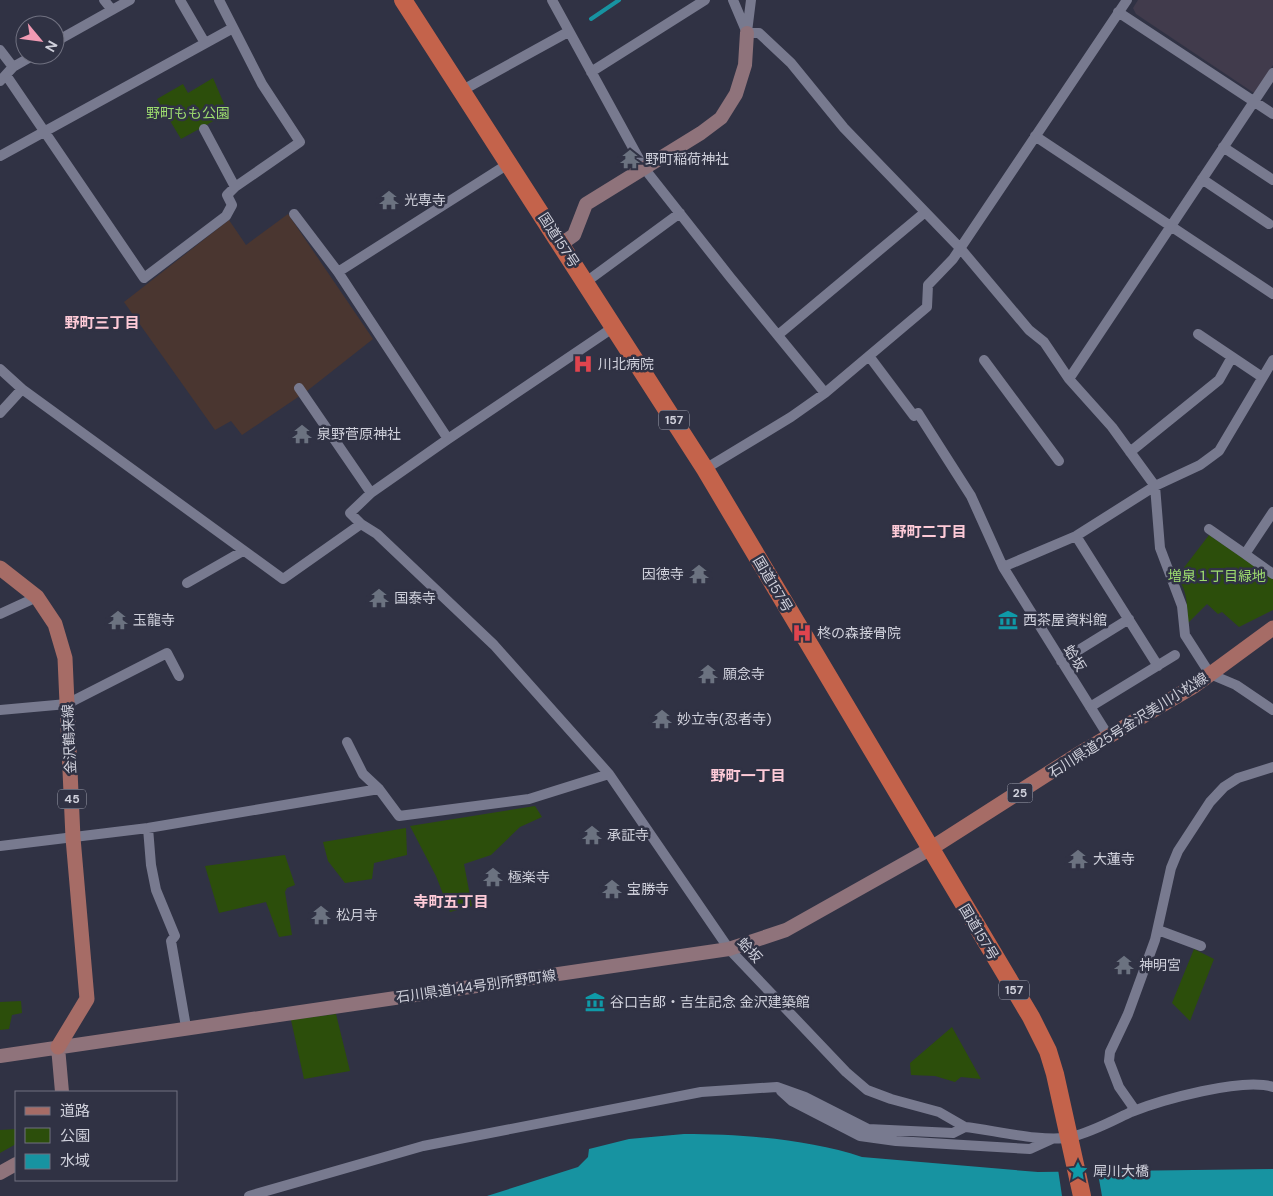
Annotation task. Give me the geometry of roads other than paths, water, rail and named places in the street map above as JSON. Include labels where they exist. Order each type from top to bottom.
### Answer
[{"type":"highway","name":"国道157号","points":[[403,0],[705,469],[1031,1017],[1048,1051],[1071,1140],[1082,1196]]},
{"type":"main road","points":[[561,244],[574,235],[586,204],[701,133],[721,118],[736,94],[744,65],[747,33]]},
{"type":"main road","name":"金沢鶴来線","points":[[0,568],[37,597],[55,624],[65,658],[73,838],[87,999],[58,1047]]},
{"type":"main road","name":"石川県道25号金沢美川小松線","points":[[930,849],[1210,674],[1273,628]]},
{"type":"main road","name":"石川県道144号別所野町線","points":[[0,1056],[186,1027],[729,950],[786,930],[930,849]]},
{"type":"main road","points":[[58,1047],[62,1091]]},
{"type":"main road","points":[[0,1174],[15,1165]]},
{"type":"street","points":[[104,0],[112,10]]},
{"type":"street","points":[[65,36],[130,0]]},
{"type":"street","points":[[180,0],[205,43]]},
{"type":"street","points":[[0,50],[6,74],[144,278],[226,216],[232,206],[227,195],[235,187],[300,142],[262,84],[219,0]]},
{"type":"street","points":[[552,0],[644,168],[825,393]]},
{"type":"street","points":[[591,72],[705,0]]},
{"type":"street","points":[[733,0],[747,33]]},
{"type":"street","points":[[747,33],[751,0]]},
{"type":"street","points":[[705,469],[791,417],[825,393],[927,307],[928,284],[960,248],[1126,0]]},
{"type":"street","points":[[1118,12],[1273,114]]},
{"type":"street","points":[[0,156],[233,28]]},
{"type":"street","points":[[461,91],[568,32]]},
{"type":"street","points":[[747,33],[759,34],[791,63],[844,128],[924,213],[960,248],[1029,330],[1044,342],[1069,378],[1112,427],[1155,486],[1160,548],[1182,606],[1185,635],[1210,674],[1236,685],[1273,710]]},
{"type":"street","points":[[6,74],[19,65]]},
{"type":"street","points":[[1069,378],[1273,73]]},
{"type":"street","points":[[204,129],[235,187]]},
{"type":"street","points":[[1035,136],[1273,294]]},
{"type":"street","points":[[1223,147],[1273,180]]},
{"type":"street","points":[[338,272],[508,164]]},
{"type":"street","points":[[1202,179],[1269,224]]},
{"type":"street","points":[[586,282],[680,213]]},
{"type":"street","points":[[778,335],[924,213]]},
{"type":"street","points":[[294,214],[338,272],[448,439]]},
{"type":"street","points":[[0,369],[22,389],[120,458],[283,579],[361,524],[350,513],[371,493],[614,327]]},
{"type":"street","points":[[1198,334],[1262,377]]},
{"type":"street","name":"蛤坂","points":[[869,356],[916,414],[971,496],[1003,567],[1109,737]]},
{"type":"street","points":[[1130,452],[1219,380],[1232,357]]},
{"type":"street","points":[[984,360],[1059,461]]},
{"type":"street","points":[[1003,567],[1076,536],[1155,486],[1200,465],[1219,451],[1273,360]]},
{"type":"street","points":[[299,388],[371,493]]},
{"type":"street","points":[[0,413],[22,389]]},
{"type":"street","points":[[1245,554],[1273,512]]},
{"type":"street","name":"蛤坂","points":[[361,524],[376,534],[494,645],[610,774],[729,950],[846,1072],[867,1090],[891,1099],[939,1112],[965,1127]]},
{"type":"street","points":[[1209,528],[1273,574]]},
{"type":"street","points":[[1076,536],[1158,666]]},
{"type":"street","points":[[187,583],[243,551]]},
{"type":"street","points":[[0,614],[37,597]]},
{"type":"street","points":[[1061,660],[1128,619]]},
{"type":"street","points":[[0,710],[67,704],[167,653],[179,676]]},
{"type":"street","points":[[1090,707],[1175,655]]},
{"type":"street","points":[[347,742],[363,774],[379,788],[399,816],[530,799],[610,774]]},
{"type":"street","points":[[1131,1112],[1132,1107],[1119,1087],[1108,1061],[1110,1052],[1131,1007],[1158,930],[1171,868],[1178,851],[1210,802],[1224,787],[1238,778],[1273,767]]},
{"type":"street","points":[[0,846],[148,828],[379,788]]},
{"type":"street","points":[[148,828],[150,865],[156,890],[175,936],[171,941],[186,1027]]},
{"type":"street","points":[[1158,930],[1201,946]]},
{"type":"street","points":[[249,1196],[423,1146],[700,1092],[777,1087],[805,1097],[868,1129],[953,1133],[965,1127],[1071,1140],[1131,1112],[1232,1085],[1273,1087]]},
{"type":"street","points":[[777,1087],[792,1101],[860,1136],[896,1141],[1030,1149],[1052,1138]]},
{"type":"water","points":[[684,1134],[774,1139],[819,1146],[862,1157],[1038,1172],[1273,1169],[1273,1196],[487,1196],[578,1167],[588,1157],[589,1149],[629,1139]]},
{"type":"waterway","points":[[591,19],[619,0]]},
{"type":"place","name":"野町稲荷神社","points":[[630,159]]},
{"type":"place","name":"光専寺","points":[[389,200]]},
{"type":"place","name":"川北病院","points":[[583,364]]},
{"type":"place","name":"泉野菅原神社","points":[[302,434]]},
{"type":"place","name":"因徳寺","points":[[699,574]]},
{"type":"place","name":"国泰寺","points":[[379,598]]},
{"type":"place","name":"玉龍寺","points":[[118,620]]},
{"type":"place","name":"西茶屋資料館","points":[[1008,620]]},
{"type":"place","name":"柊の森接骨院","points":[[802,633]]},
{"type":"place","name":"願念寺","points":[[708,674]]},
{"type":"place","name":"妙立寺(忍者寺)","points":[[662,719]]},
{"type":"place","name":"承証寺","points":[[592,835]]},
{"type":"place","name":"大蓮寺","points":[[1078,859]]},
{"type":"place","name":"極楽寺","points":[[493,877]]},
{"type":"place","name":"宝勝寺","points":[[612,889]]},
{"type":"place","name":"松月寺","points":[[321,915]]},
{"type":"place","name":"神明宮","points":[[1124,965]]},
{"type":"place","name":"谷口吉郎・吉生記念 金沢建築館","points":[[595,1002]]},
{"type":"place","name":"犀川大橋","points":[[1078,1171]]},
{"type":"district","name":"野町三丁目","points":[[102,323]]},
{"type":"district","name":"野町二丁目","points":[[929,532]]},
{"type":"district","name":"野町一丁目","points":[[748,776]]},
{"type":"district","name":"寺町五丁目","points":[[451,902]]},
{"type":"park label","name":"野町もも公園","points":[[188,113]]},
{"type":"park label","name":"増泉１丁目緑地","points":[[1217,576]]}]
